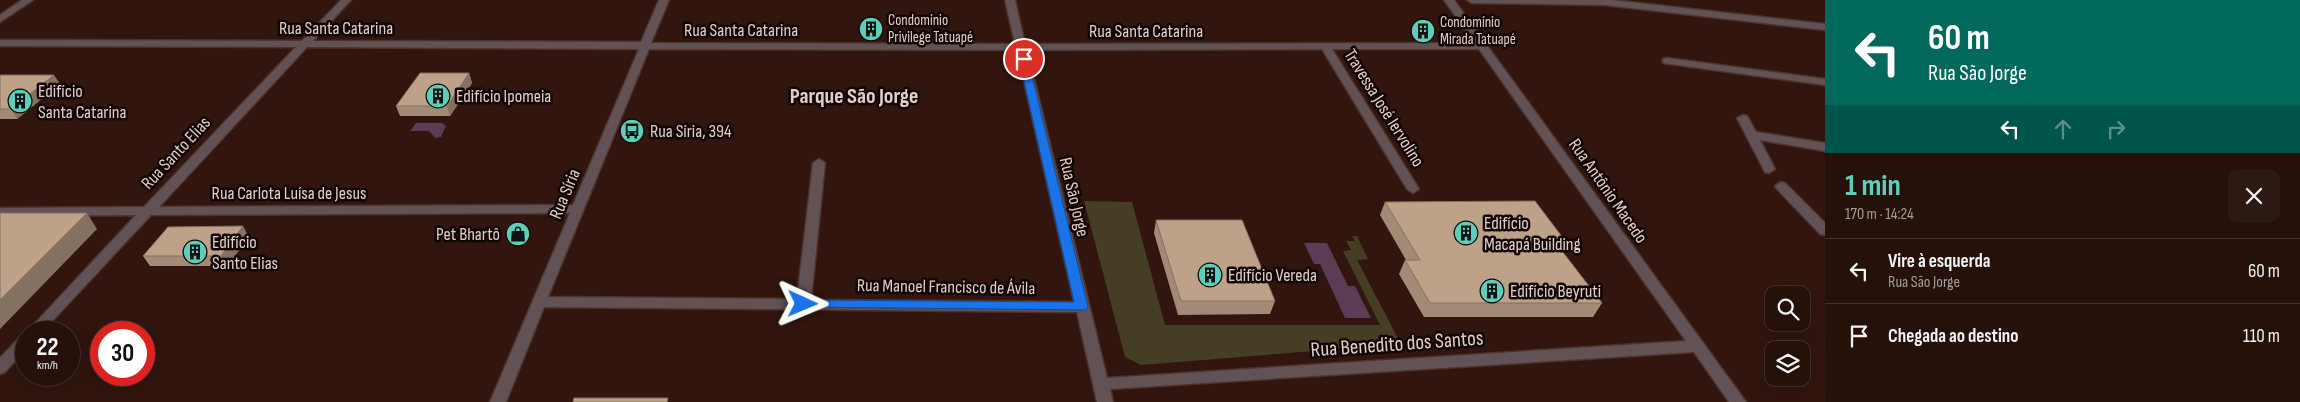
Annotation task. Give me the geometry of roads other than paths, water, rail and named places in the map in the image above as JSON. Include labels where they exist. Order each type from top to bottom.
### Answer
[{"type":"street","points":[[0,19],[28,0]]},
{"type":"street","name":"Rua Santo Elias","points":[[44,321],[346,0]]},
{"type":"street","name":"Rua Síria","points":[[498,402],[664,0]]},
{"type":"street","name":"Rua São Jorge","points":[[1010,0],[1081,307],[1105,402]]},
{"type":"street","name":"Rua Antônio Macedo","points":[[1449,0],[1738,402]]},
{"type":"street","points":[[1472,0],[1605,1],[1825,27]]},
{"type":"street","name":"Rua Santa Catarina","points":[[0,43],[1021,47],[1481,46]]},
{"type":"street","name":"Travessa José Iervolino","points":[[1325,46],[1413,189]]},
{"type":"street","points":[[1667,61],[1825,82]]},
{"type":"street","points":[[1743,118],[1769,169]]},
{"type":"street","points":[[1752,135],[1825,147]]},
{"type":"street","points":[[803,304],[819,163]]},
{"type":"street","points":[[1781,186],[1825,231]]},
{"type":"street","name":"Rua Carlota Luísa de Jesus","points":[[0,212],[578,209]]},
{"type":"street","name":"Rua Manoel Francisco de Ávila","points":[[539,302],[1081,307]]},
{"type":"street","name":"Rua Benedito dos Santos","points":[[1100,384],[1696,346]]},
{"type":"street","points":[[0,368],[15,352]]},
{"type":"place","name":"Condomínio Privilege Tatuapé","points":[[871,29]]},
{"type":"place","name":"Condomínio Mirada Tatuapé","points":[[1423,31]]},
{"type":"place","name":"Edifício Ipomeia","points":[[438,96]]},
{"type":"place","name":"Edifício Santa Catarina","points":[[20,101]]},
{"type":"place","name":"Rua Síria, 394","points":[[632,131]]},
{"type":"place","name":"Edifício Macapá Building","points":[[1466,233]]},
{"type":"place","name":"Pet Bhartô","points":[[518,234]]},
{"type":"place","name":"Edifício Santo Elias","points":[[195,252]]},
{"type":"place","name":"Edifício Vereda","points":[[1210,275]]},
{"type":"place","name":"Edifício Beyruti","points":[[1492,291]]},
{"type":"district","name":"Parque São Jorge","points":[[854,96]]}]
